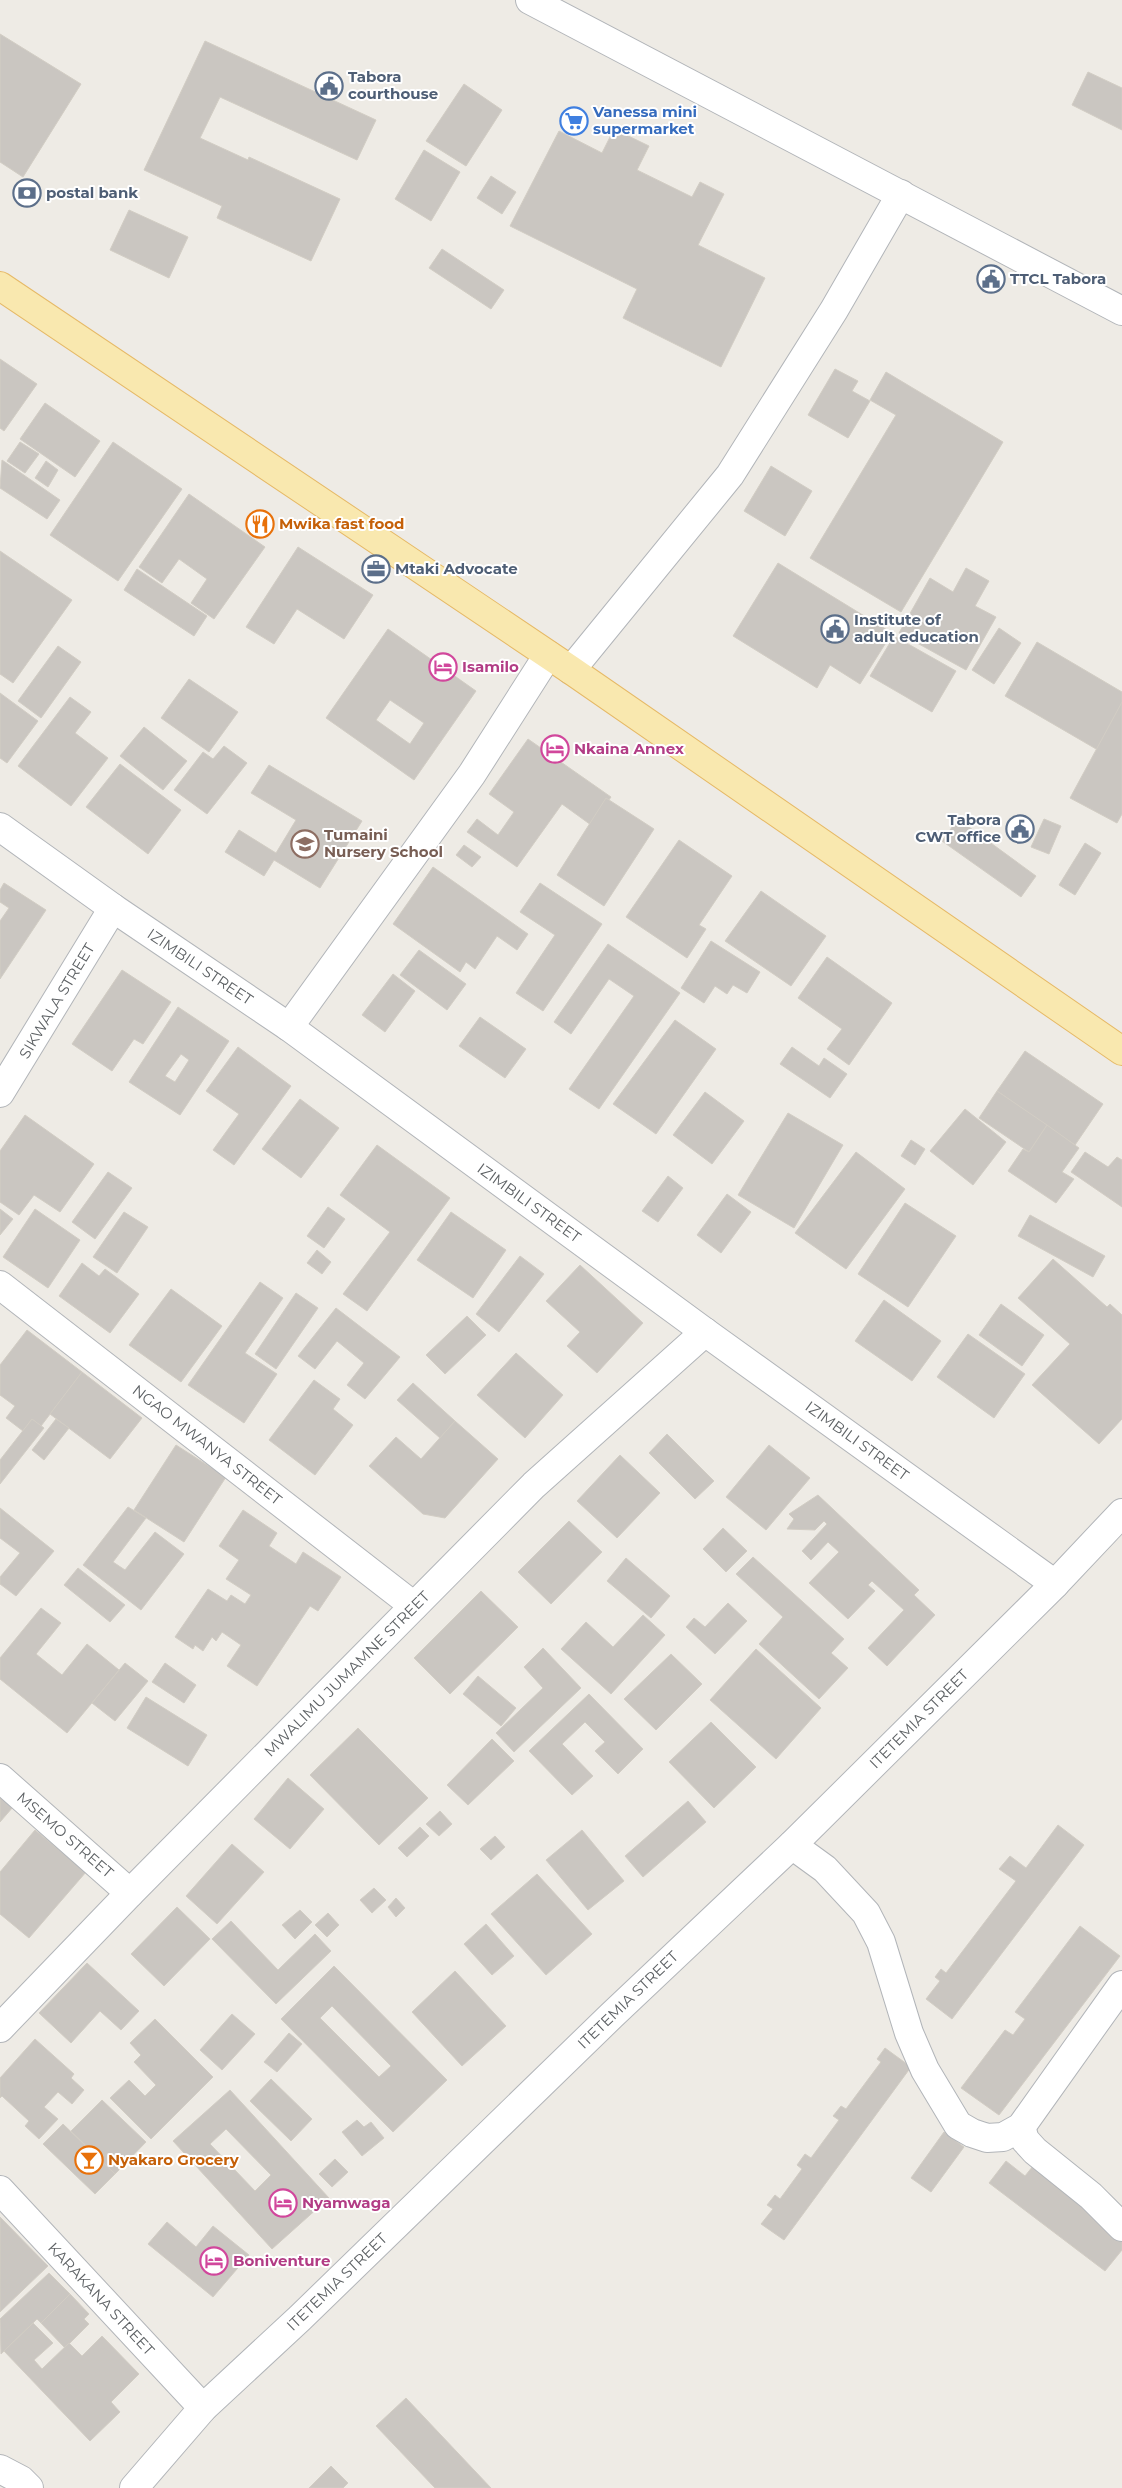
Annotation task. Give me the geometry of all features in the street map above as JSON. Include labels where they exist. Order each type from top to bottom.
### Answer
[{"type":"main road","points":[[0,286],[571,670],[1122,1050]]},
{"type":"street","points":[[530,0],[1122,311]]},
{"type":"street","points":[[571,670],[730,475],[834,310],[901,194]]},
{"type":"street","points":[[290,1027],[472,774],[548,655]]},
{"type":"street","name":"IZIMBILI STREET","points":[[0,826],[113,908],[290,1027],[705,1332],[1055,1584]]},
{"type":"street","name":"SIKWALA STREET","points":[[0,1093],[113,908]]},
{"type":"street","name":"NGAO MWANYA STREET","points":[[0,1285],[414,1606]]},
{"type":"street","name":"MWALIMU JUMAMNE STREET","points":[[0,2028],[130,1892],[534,1485],[705,1332]]},
{"type":"street","name":"ITETEMIA STREET","points":[[134,2488],[203,2408],[300,2318],[610,2016],[792,1844],[1055,1584],[1122,1513]]},
{"type":"street","name":"MSEMO STREET","points":[[0,1778],[130,1892]]},
{"type":"street","points":[[792,1844],[832,1876],[866,1913],[881,1942],[909,2033],[925,2070],[958,2125],[972,2133],[987,2138],[1003,2137],[1021,2127],[1120,1990]]},
{"type":"street","points":[[1021,2127],[1025,2140],[1035,2151],[1091,2196],[1122,2227]]},
{"type":"street","name":"KARAKANA STREET","points":[[0,2190],[203,2408]]},
{"type":"street","points":[[0,2469],[21,2480],[29,2488]]},
{"type":"building","points":[[0,34],[81,84],[23,177],[0,162]]},
{"type":"building","points":[[205,41],[376,120],[357,160],[220,97],[200,138],[248,160],[249,157],[340,199],[311,261],[217,218],[222,206],[144,170]]},
{"type":"building","points":[[1088,72],[1122,88],[1122,130],[1072,105]]},
{"type":"building","points":[[464,84],[502,110],[466,166],[426,141]]},
{"type":"building","points":[[614,129],[649,146],[637,170],[692,197],[700,182],[724,194],[698,245],[765,278],[721,367],[623,318],[637,289],[510,226],[559,131],[602,153]]},
{"type":"building","points":[[424,150],[460,172],[431,221],[395,199]]},
{"type":"building","points":[[491,176],[516,192],[502,214],[477,198]]},
{"type":"building","points":[[129,210],[188,237],[169,278],[110,250]]},
{"type":"building","points":[[442,249],[504,290],[491,309],[429,268]]},
{"type":"building","points":[[0,359],[37,384],[4,431],[0,428]]},
{"type":"building","points":[[835,369],[858,381],[852,391],[870,401],[848,438],[808,415]]},
{"type":"building","points":[[886,372],[1003,442],[901,612],[810,558],[896,415],[870,400]]},
{"type":"building","points":[[45,403],[100,441],[75,477],[20,439]]},
{"type":"building","points":[[20,442],[39,454],[25,473],[7,461]]},
{"type":"building","points":[[113,442],[182,489],[118,581],[50,535]]},
{"type":"building","points":[[2,460],[60,500],[47,519],[0,488]]},
{"type":"building","points":[[46,461],[58,470],[48,487],[35,478]]},
{"type":"building","points":[[771,466],[812,491],[785,536],[744,511]]},
{"type":"building","points":[[189,494],[265,547],[214,619],[191,603],[207,579],[179,559],[162,583],[139,567]]},
{"type":"building","points":[[298,547],[373,595],[344,639],[297,609],[274,644],[246,627]]},
{"type":"building","points":[[0,551],[72,600],[13,683],[0,674]]},
{"type":"building","points":[[778,563],[892,633],[860,684],[830,665],[817,688],[733,636]]},
{"type":"building","points":[[966,568],[989,581],[975,606],[996,617],[966,670],[899,633],[930,578],[953,592]]},
{"type":"building","points":[[137,569],[207,616],[194,636],[124,590]]},
{"type":"building","points":[[999,628],[1021,643],[994,684],[972,670]]},
{"type":"building","points":[[388,629],[476,691],[414,780],[326,718]],"holes":[[[390,700],[424,723],[410,744],[376,720]]]},
{"type":"building","points":[[894,636],[956,671],[932,712],[870,676]]},
{"type":"building","points":[[1037,642],[1122,692],[1122,721],[1103,753],[1005,696]]},
{"type":"building","points":[[58,646],[81,662],[41,718],[18,701]]},
{"type":"building","points":[[189,679],[238,712],[209,752],[161,718]]},
{"type":"building","points":[[0,693],[38,721],[7,763],[0,758]]},
{"type":"building","points":[[70,697],[91,712],[75,733],[108,758],[71,806],[18,766]]},
{"type":"building","points":[[1122,702],[1122,814],[1117,823],[1070,798]]},
{"type":"building","points":[[144,727],[187,761],[163,790],[120,756]]},
{"type":"building","points":[[528,739],[611,797],[591,825],[562,804],[517,867],[467,832],[477,819],[498,835],[514,812],[489,794]]},
{"type":"building","points":[[224,746],[247,763],[207,814],[174,790],[203,752],[213,759]]},
{"type":"building","points":[[120,764],[181,810],[148,854],[86,807]]},
{"type":"building","points":[[269,765],[362,821],[320,888],[274,860],[264,876],[225,852],[239,830],[276,853],[296,820],[251,793]]},
{"type":"building","points":[[606,798],[654,829],[604,906],[557,875]]},
{"type":"building","points":[[958,819],[1036,876],[1021,897],[942,841]]},
{"type":"building","points":[[1044,819],[1061,826],[1049,854],[1031,847]]},
{"type":"building","points":[[679,840],[732,876],[699,925],[706,929],[687,958],[626,917]]},
{"type":"building","points":[[1085,843],[1101,853],[1075,895],[1059,885]]},
{"type":"building","points":[[464,845],[481,857],[472,867],[456,855]]},
{"type":"building","points":[[433,867],[528,934],[517,950],[497,936],[475,969],[466,962],[460,972],[393,924]]},
{"type":"building","points":[[4,883],[46,910],[0,979],[0,921],[9,908],[0,902],[0,890]]},
{"type":"building","points":[[540,883],[602,924],[543,1011],[516,993],[555,935],[520,912]]},
{"type":"building","points":[[761,891],[826,936],[791,986],[725,941]]},
{"type":"building","points":[[711,941],[760,972],[747,993],[733,985],[727,994],[715,986],[704,1003],[681,988]]},
{"type":"building","points":[[608,944],[680,993],[599,1109],[569,1089],[634,996],[609,979],[571,1034],[554,1022]]},
{"type":"building","points":[[419,950],[466,984],[447,1010],[400,975]]},
{"type":"building","points":[[827,957],[892,1003],[849,1065],[827,1049],[842,1029],[798,998]]},
{"type":"building","points":[[122,970],[171,1002],[143,1044],[134,1039],[112,1071],[72,1044]]},
{"type":"building","points":[[393,974],[415,991],[385,1032],[362,1015]]},
{"type":"building","points":[[178,1007],[229,1041],[180,1115],[129,1082]],"holes":[[[181,1054],[189,1060],[175,1082],[165,1076]]]},
{"type":"building","points":[[480,1017],[526,1049],[505,1078],[459,1046]]},
{"type":"building","points":[[675,1020],[716,1049],[656,1134],[613,1104]]},
{"type":"building","points":[[238,1047],[291,1086],[234,1165],[213,1150],[239,1114],[206,1091]]},
{"type":"building","points":[[792,1047],[819,1066],[824,1058],[847,1074],[830,1098],[780,1064]]},
{"type":"building","points":[[1025,1051],[1103,1104],[1075,1145],[997,1091]]},
{"type":"building","points":[[997,1091],[1047,1125],[1029,1152],[979,1118]]},
{"type":"building","points":[[705,1092],[744,1121],[712,1164],[673,1135]]},
{"type":"building","points":[[300,1099],[339,1128],[301,1178],[262,1149]]},
{"type":"building","points":[[965,1109],[1006,1142],[973,1185],[930,1151]]},
{"type":"building","points":[[788,1113],[843,1145],[794,1228],[738,1195]]},
{"type":"building","points":[[25,1115],[94,1164],[60,1212],[34,1195],[19,1215],[0,1202],[0,1151]]},
{"type":"building","points":[[1047,1125],[1079,1148],[1062,1172],[1074,1179],[1056,1203],[1008,1171],[1023,1149],[1029,1152]]},
{"type":"building","points":[[911,1140],[925,1149],[915,1165],[901,1156]]},
{"type":"building","points":[[377,1145],[450,1198],[367,1311],[343,1294],[390,1232],[340,1195]]},
{"type":"building","points":[[856,1152],[905,1189],[846,1269],[795,1233]]},
{"type":"building","points":[[1085,1152],[1108,1167],[1117,1157],[1122,1160],[1122,1207],[1071,1172]]},
{"type":"building","points":[[108,1172],[132,1188],[95,1239],[72,1222]]},
{"type":"building","points":[[668,1176],[683,1188],[658,1222],[642,1211]]},
{"type":"building","points":[[727,1194],[751,1212],[721,1253],[697,1235]]},
{"type":"building","points":[[905,1203],[956,1236],[908,1307],[858,1274]]},
{"type":"building","points":[[328,1207],[345,1219],[324,1248],[307,1236]]},
{"type":"building","points":[[0,1209],[13,1219],[0,1235]]},
{"type":"building","points":[[35,1209],[80,1240],[48,1288],[3,1257]]},
{"type":"building","points":[[124,1212],[148,1227],[117,1273],[93,1257]]},
{"type":"building","points":[[451,1212],[506,1250],[473,1298],[417,1260]]},
{"type":"building","points":[[1030,1215],[1105,1256],[1093,1277],[1018,1236]]},
{"type":"building","points":[[317,1250],[331,1262],[322,1274],[307,1263]]},
{"type":"building","points":[[520,1256],[544,1274],[499,1332],[476,1314]]},
{"type":"building","points":[[1053,1259],[1107,1307],[1110,1304],[1122,1315],[1122,1419],[1099,1444],[1032,1385],[1070,1344],[1018,1298]]},
{"type":"building","points":[[82,1263],[99,1276],[105,1269],[139,1294],[110,1333],[59,1296]]},
{"type":"building","points":[[580,1265],[643,1323],[597,1373],[567,1346],[580,1332],[546,1301]]},
{"type":"building","points":[[260,1282],[283,1298],[245,1353],[277,1374],[244,1423],[188,1385]]},
{"type":"building","points":[[171,1289],[222,1326],[181,1382],[129,1345]]},
{"type":"building","points":[[296,1293],[318,1308],[276,1369],[255,1354]]},
{"type":"building","points":[[884,1300],[941,1341],[912,1381],[855,1341]]},
{"type":"building","points":[[1001,1304],[1044,1335],[1022,1366],[979,1335]]},
{"type":"building","points":[[336,1308],[400,1357],[365,1399],[347,1385],[364,1363],[337,1341],[315,1369],[298,1356]]},
{"type":"building","points":[[467,1316],[486,1335],[445,1374],[426,1355]]},
{"type":"building","points":[[27,1330],[82,1372],[41,1426],[32,1419],[23,1431],[6,1418],[15,1406],[0,1395],[0,1365]]},
{"type":"building","points":[[968,1334],[1025,1374],[994,1418],[937,1377]]},
{"type":"building","points":[[516,1353],[563,1395],[525,1438],[477,1395]]},
{"type":"building","points":[[82,1372],[142,1418],[110,1459],[50,1414]]},
{"type":"building","points":[[314,1380],[340,1399],[333,1409],[353,1425],[315,1475],[269,1440]]},
{"type":"building","points":[[413,1383],[455,1421],[440,1438],[397,1400]]},
{"type":"building","points":[[32,1419],[44,1428],[0,1484],[0,1460]]},
{"type":"building","points":[[56,1419],[69,1428],[44,1460],[32,1450]]},
{"type":"building","points":[[455,1421],[498,1459],[445,1518],[423,1514],[369,1466],[396,1437],[421,1459]]},
{"type":"building","points":[[667,1434],[714,1481],[695,1499],[649,1453]]},
{"type":"building","points":[[176,1445],[226,1477],[184,1542],[134,1510]]},
{"type":"building","points":[[769,1445],[810,1478],[766,1530],[726,1497]]},
{"type":"building","points":[[620,1455],[660,1493],[617,1538],[577,1501]]},
{"type":"building","points":[[818,1495],[919,1590],[914,1595],[935,1615],[887,1666],[868,1648],[904,1610],[872,1581],[868,1585],[875,1591],[848,1619],[809,1583],[839,1552],[828,1542],[811,1560],[802,1551],[827,1524],[824,1521],[815,1530],[787,1529],[794,1519],[789,1514]]},
{"type":"building","points":[[128,1507],[146,1518],[113,1562],[125,1570],[155,1532],[184,1554],[141,1610],[83,1565]]},
{"type":"building","points":[[0,1508],[54,1551],[16,1596],[0,1584],[0,1577],[20,1553],[0,1538]]},
{"type":"building","points":[[243,1510],[277,1533],[269,1546],[296,1564],[303,1552],[341,1577],[318,1611],[310,1606],[257,1686],[227,1666],[241,1645],[222,1632],[216,1641],[212,1637],[203,1651],[195,1645],[193,1649],[175,1637],[208,1589],[227,1601],[231,1595],[245,1604],[251,1595],[226,1579],[239,1560],[219,1546]]},
{"type":"building","points":[[569,1521],[602,1552],[551,1604],[518,1572]]},
{"type":"building","points":[[723,1528],[747,1551],[726,1572],[703,1549]]},
{"type":"building","points":[[753,1557],[844,1639],[831,1653],[848,1668],[819,1699],[759,1644],[783,1617],[736,1574]]},
{"type":"building","points":[[626,1558],[670,1596],[651,1618],[607,1581]]},
{"type":"building","points":[[78,1568],[125,1605],[110,1622],[64,1585]]},
{"type":"building","points":[[481,1591],[518,1627],[450,1694],[414,1658]]},
{"type":"building","points":[[728,1603],[747,1621],[715,1654],[686,1627],[694,1618],[705,1627]]},
{"type":"building","points":[[41,1608],[61,1623],[36,1654],[62,1675],[87,1644],[119,1670],[67,1733],[0,1679],[0,1658]]},
{"type":"building","points":[[643,1615],[665,1635],[611,1694],[561,1649],[586,1622],[613,1647]]},
{"type":"building","points":[[543,1648],[581,1688],[514,1752],[496,1733],[543,1688],[524,1667]]},
{"type":"building","points":[[756,1649],[821,1708],[776,1759],[710,1700]]},
{"type":"building","points":[[671,1654],[702,1684],[656,1730],[624,1699]]},
{"type":"building","points":[[125,1663],[148,1681],[115,1721],[92,1703]]},
{"type":"building","points":[[165,1663],[196,1685],[184,1703],[152,1682]]},
{"type":"building","points":[[478,1676],[516,1708],[501,1726],[463,1694]]},
{"type":"building","points":[[589,1694],[643,1749],[618,1774],[595,1751],[605,1742],[585,1722],[562,1744],[593,1776],[572,1795],[529,1751]]},
{"type":"building","points":[[146,1697],[207,1735],[188,1766],[127,1728]]},
{"type":"building","points":[[711,1722],[756,1767],[714,1808],[669,1762]]},
{"type":"building","points":[[358,1728],[428,1798],[379,1845],[310,1775]]},
{"type":"building","points":[[492,1739],[514,1761],[468,1805],[447,1785]]},
{"type":"building","points":[[288,1778],[324,1809],[290,1849],[254,1819]]},
{"type":"building","points":[[0,1795],[13,1807],[0,1822]]},
{"type":"building","points":[[688,1801],[706,1822],[643,1877],[625,1856]]},
{"type":"building","points":[[440,1811],[452,1824],[439,1836],[426,1824]]},
{"type":"building","points":[[1058,1825],[1084,1845],[952,2019],[926,1999],[940,1981],[935,1977],[941,1969],[946,1973],[1016,1881],[999,1869],[1010,1856],[1026,1868]]},
{"type":"building","points":[[420,1827],[429,1836],[407,1857],[398,1848]]},
{"type":"building","points":[[35,1830],[86,1872],[29,1938],[0,1914],[0,1872]]},
{"type":"building","points":[[582,1830],[624,1881],[588,1910],[546,1860]]},
{"type":"building","points":[[495,1836],[505,1847],[491,1860],[480,1849]]},
{"type":"building","points":[[232,1844],[264,1872],[217,1924],[186,1896]]},
{"type":"building","points":[[537,1874],[592,1934],[546,1975],[491,1914]]},
{"type":"building","points":[[374,1888],[386,1900],[372,1913],[360,1900]]},
{"type":"building","points":[[396,1898],[405,1908],[396,1917],[388,1907]]},
{"type":"building","points":[[177,1907],[210,1939],[164,1986],[131,1954]]},
{"type":"building","points":[[300,1910],[312,1922],[295,1939],[282,1925]]},
{"type":"building","points":[[328,1913],[339,1925],[327,1937],[315,1925]]},
{"type":"building","points":[[231,1921],[278,1970],[315,1934],[331,1951],[276,2004],[212,1939]]},
{"type":"building","points":[[486,1924],[514,1956],[492,1975],[464,1944]]},
{"type":"building","points":[[1080,1926],[1120,1956],[999,2115],[961,2088],[1005,2030],[1013,2035],[1025,2019],[1015,2012]]},
{"type":"building","points":[[87,1963],[139,2011],[121,2030],[100,2011],[71,2043],[39,2013]]},
{"type":"building","points":[[334,1966],[447,2080],[393,2132],[281,2019]],"holes":[[[332,2006],[391,2066],[379,2077],[320,2018]]]},
{"type":"building","points":[[455,1971],[506,2026],[462,2066],[412,2012]]},
{"type":"building","points":[[232,2014],[255,2034],[222,2070],[200,2050]]},
{"type":"building","points":[[155,2019],[213,2077],[151,2139],[110,2098],[129,2080],[145,2096],[156,2085],[134,2062],[141,2055],[130,2043]]},
{"type":"building","points":[[289,2033],[302,2044],[277,2072],[264,2062]]},
{"type":"building","points":[[35,2039],[74,2074],[71,2078],[84,2090],[72,2104],[58,2092],[44,2107],[58,2119],[39,2139],[25,2126],[29,2121],[2,2096],[0,2098],[0,2078]]},
{"type":"building","points":[[885,2048],[911,2067],[784,2240],[761,2224],[773,2209],[767,2205],[775,2195],[780,2199],[802,2169],[797,2165],[805,2154],[811,2158],[839,2120],[833,2116],[841,2106],[846,2109],[881,2062],[877,2059]]},
{"type":"building","points":[[271,2079],[312,2119],[291,2141],[250,2101]]},
{"type":"building","points":[[230,2090],[329,2198],[272,2249],[173,2141]],"holes":[[[226,2129],[271,2175],[255,2191],[210,2144]]]},
{"type":"building","points":[[102,2100],[146,2142],[115,2174],[71,2131]]},
{"type":"building","points":[[357,2120],[364,2127],[371,2122],[384,2138],[362,2156],[342,2132]]},
{"type":"building","points":[[63,2124],[115,2174],[95,2194],[43,2144]]},
{"type":"building","points":[[944,2132],[964,2147],[931,2192],[911,2178]]},
{"type":"building","points":[[335,2159],[348,2172],[332,2187],[319,2174]]},
{"type":"building","points":[[1006,2161],[1025,2176],[1033,2166],[1122,2234],[1122,2250],[1105,2271],[989,2183]]},
{"type":"building","points":[[0,2217],[48,2266],[0,2312]]},
{"type":"building","points":[[167,2222],[196,2247],[213,2226],[249,2255],[213,2297],[148,2244]]},
{"type":"building","points":[[49,2273],[70,2294],[41,2323],[37,2319],[1,2354],[0,2319]]},
{"type":"building","points":[[70,2294],[89,2314],[84,2319],[89,2324],[65,2348],[41,2323]]},
{"type":"building","points":[[33,2323],[53,2343],[34,2360],[42,2369],[69,2343],[82,2356],[102,2336],[139,2374],[111,2402],[120,2412],[90,2441],[4,2351]]},
{"type":"building","points":[[406,2398],[491,2488],[435,2488],[376,2426]]},
{"type":"building","points":[[331,2466],[348,2483],[343,2488],[309,2488]]},
{"type":"place","name":"Tabora courthouse","points":[[329,86]]},
{"type":"place","name":"Vanessa mini supermarket","points":[[574,121]]},
{"type":"place","name":"postal bank","points":[[27,193]]},
{"type":"place","name":"TTCL Tabora","points":[[991,279]]},
{"type":"place","name":"Mwika fast food","points":[[260,524]]},
{"type":"place","name":"Mtaki Advocate","points":[[376,569]]},
{"type":"place","name":"Institute of adult education","points":[[835,629]]},
{"type":"place","name":"Isamilo","points":[[443,667]]},
{"type":"place","name":"Nkaina Annex","points":[[555,749]]},
{"type":"place","name":"Tabora CWT office","points":[[1020,829]]},
{"type":"place","name":"Tumaini Nursery School","points":[[305,844]]},
{"type":"place","name":"Nyakaro Grocery","points":[[89,2160]]},
{"type":"place","name":"Nyamwaga","points":[[283,2203]]},
{"type":"place","name":"Boniventure","points":[[214,2261]]}]
